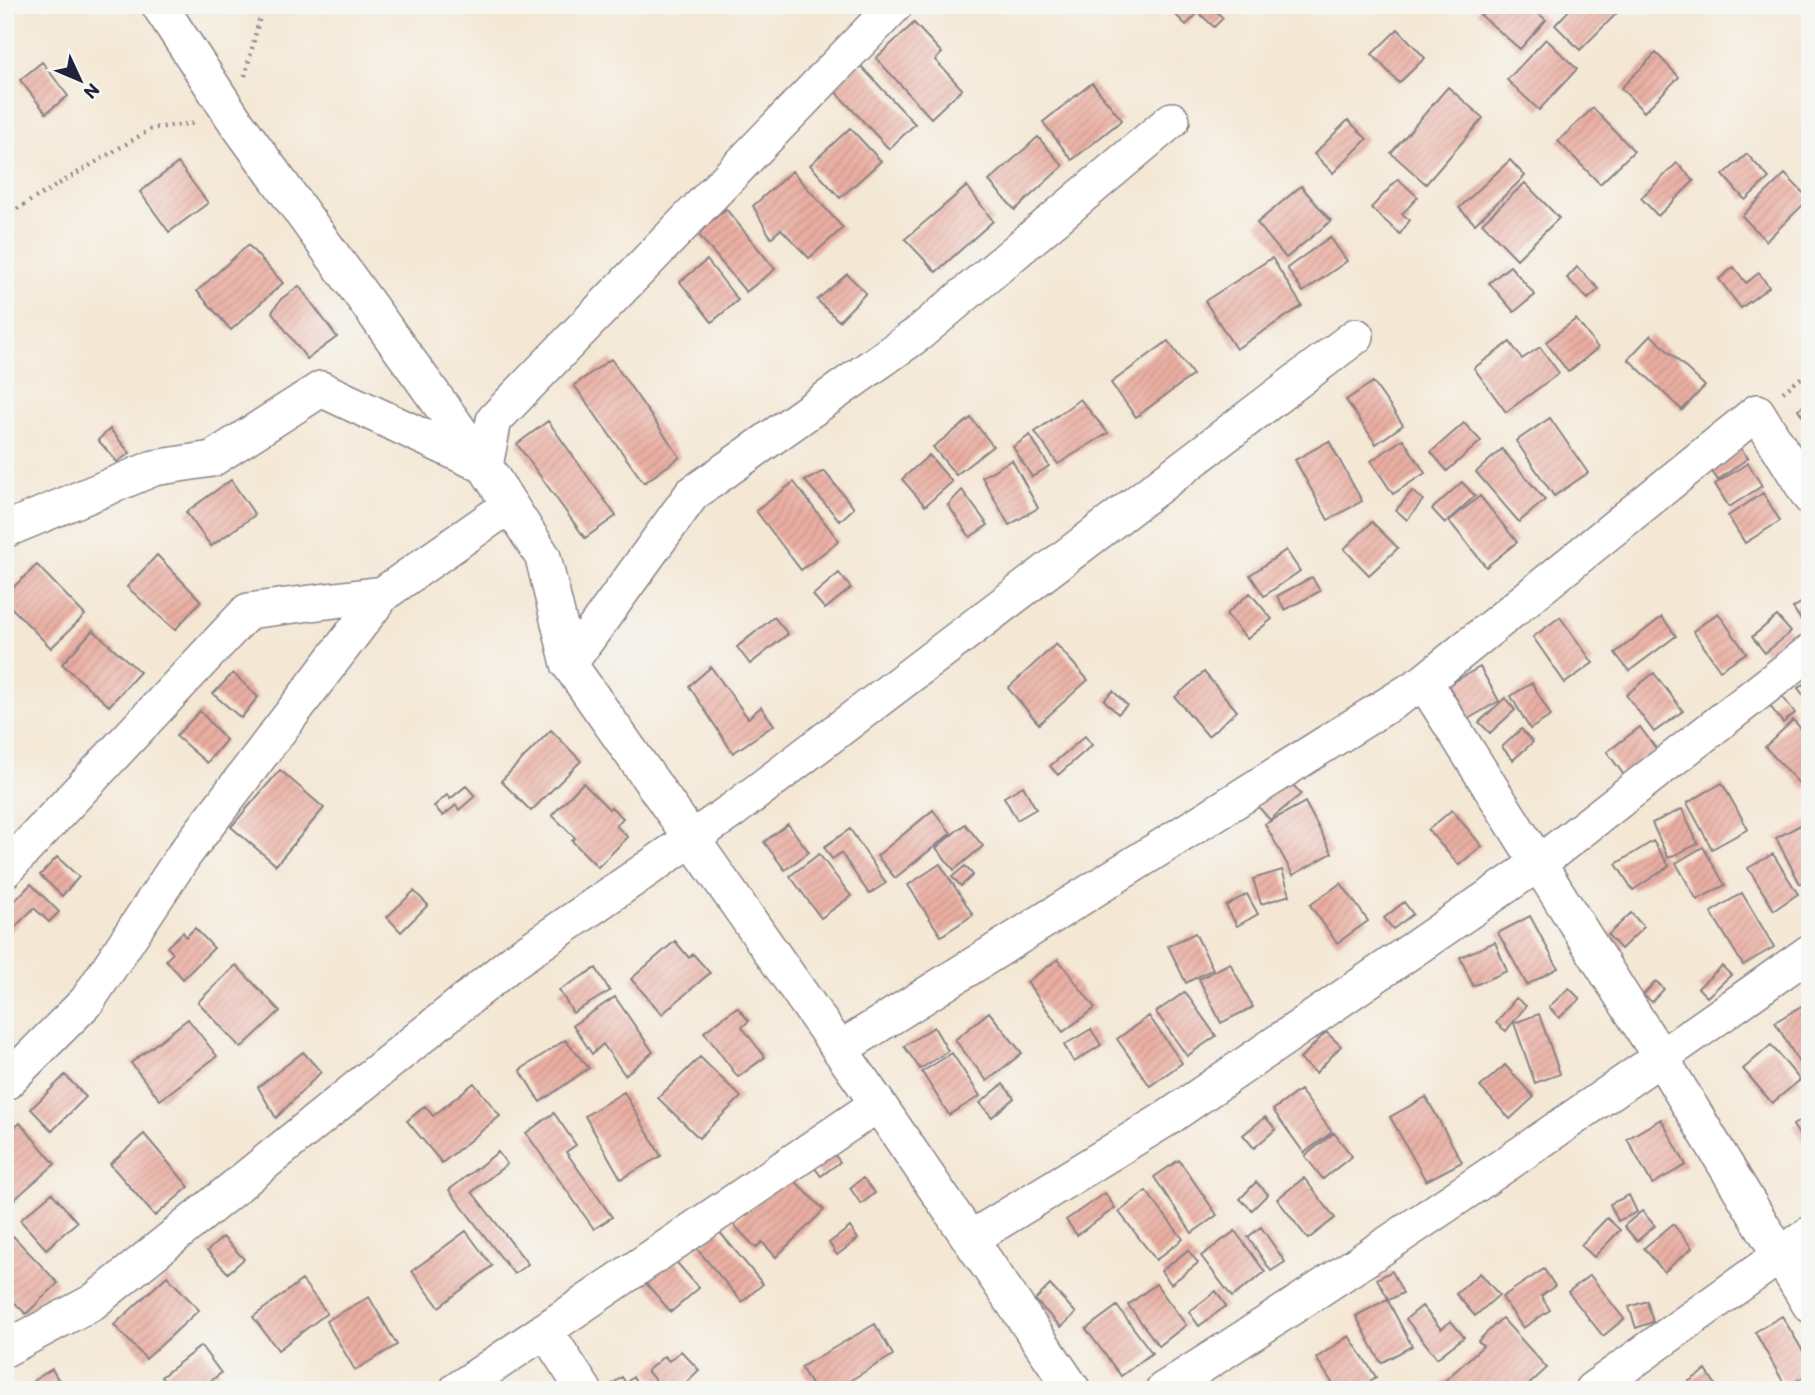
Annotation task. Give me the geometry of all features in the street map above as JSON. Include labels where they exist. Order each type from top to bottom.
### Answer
[{"type":"street","points":[[159,5],[234,119],[485,466],[543,557],[569,664],[840,1049],[1073,1390]]},
{"type":"street","points":[[485,466],[494,420],[895,5]]},
{"type":"street","points":[[569,664],[692,495],[918,334],[1172,120]]},
{"type":"street","points":[[5,1349],[93,1302],[514,961],[755,793],[1356,335]]},
{"type":"street","points":[[5,530],[153,468],[212,459],[321,389],[485,466]]},
{"type":"street","points":[[840,1049],[1424,682],[1757,412],[1810,497]]},
{"type":"street","points":[[5,1083],[87,1001],[184,855],[383,594],[509,505]]},
{"type":"street","points":[[5,870],[248,611],[383,594]]},
{"type":"street","points":[[970,1240],[1169,1117],[1539,863],[1810,652]]},
{"type":"street","points":[[1424,682],[1661,1058],[1810,1305]]},
{"type":"street","points":[[1163,1390],[1252,1334],[1661,1058],[1810,952]]},
{"type":"street","points":[[457,1390],[878,1104]]},
{"type":"street","points":[[1592,1390],[1810,1234]]},
{"type":"street","points":[[545,1330],[584,1390]]},
{"type":"path","points":[[5,216],[152,128],[234,119],[263,5]]},
{"type":"building","points":[[1166,5],[1188,5],[1197,14],[1186,25]]},
{"type":"building","points":[[1210,5],[1223,18],[1214,27],[1193,7]]},
{"type":"building","points":[[1483,5],[1529,5],[1546,20],[1520,49],[1477,12]]},
{"type":"building","points":[[1574,5],[1623,7],[1580,50],[1555,25]]},
{"type":"building","points":[[914,23],[942,53],[935,60],[962,89],[931,118],[876,58]]},
{"type":"building","points":[[1398,29],[1425,58],[1399,83],[1372,54]]},
{"type":"building","points":[[1546,39],[1577,69],[1539,110],[1507,80]]},
{"type":"building","points":[[1656,53],[1679,77],[1644,112],[1621,88]]},
{"type":"building","points":[[42,62],[68,96],[46,113],[20,80]]},
{"type":"building","points":[[859,64],[915,124],[889,149],[833,89]]},
{"type":"building","points":[[1092,83],[1122,120],[1072,160],[1043,122]]},
{"type":"building","points":[[1448,87],[1483,118],[1426,184],[1391,153]]},
{"type":"building","points":[[1593,108],[1634,151],[1600,184],[1558,141]]},
{"type":"building","points":[[1348,120],[1367,139],[1333,173],[1314,154]]},
{"type":"building","points":[[850,128],[881,161],[840,198],[810,165]]},
{"type":"building","points":[[1038,137],[1063,166],[1015,210],[989,181]]},
{"type":"building","points":[[1747,154],[1769,178],[1745,200],[1723,175]]},
{"type":"building","points":[[1510,160],[1525,176],[1475,224],[1459,208]]},
{"type":"building","points":[[178,163],[208,203],[169,232],[140,192]]},
{"type":"building","points":[[1677,163],[1694,181],[1658,216],[1641,198]]},
{"type":"building","points":[[792,171],[843,228],[809,258],[781,229],[771,238],[753,206]]},
{"type":"building","points":[[1785,174],[1809,199],[1766,241],[1742,216]]},
{"type":"building","points":[[1398,179],[1418,197],[1402,214],[1410,220],[1400,234],[1371,208]]},
{"type":"building","points":[[1525,183],[1559,218],[1517,259],[1482,223]]},
{"type":"building","points":[[967,186],[993,221],[936,272],[905,239]]},
{"type":"building","points":[[1301,186],[1331,221],[1286,258],[1257,223]]},
{"type":"building","points":[[726,209],[775,269],[746,292],[697,233]]},
{"type":"building","points":[[1330,237],[1347,261],[1303,292],[1287,268]]},
{"type":"building","points":[[248,245],[283,283],[231,330],[197,291]]},
{"type":"building","points":[[1272,258],[1302,306],[1236,349],[1205,301]]},
{"type":"building","points":[[707,260],[738,300],[712,322],[680,282]]},
{"type":"building","points":[[1510,266],[1535,295],[1514,312],[1489,283]]},
{"type":"building","points":[[1577,267],[1599,289],[1588,299],[1567,278]]},
{"type":"building","points":[[1734,267],[1746,283],[1759,273],[1769,287],[1741,308],[1719,279]]},
{"type":"building","points":[[847,274],[866,293],[839,321],[817,300]]},
{"type":"building","points":[[299,286],[337,337],[307,359],[272,312],[281,299]]},
{"type":"building","points":[[1576,319],[1598,348],[1568,372],[1546,342]]},
{"type":"building","points":[[1651,335],[1705,386],[1682,410],[1628,359]]},
{"type":"building","points":[[1168,341],[1193,375],[1136,417],[1111,383]]},
{"type":"building","points":[[1510,342],[1522,359],[1540,347],[1559,373],[1506,412],[1474,368]]},
{"type":"building","points":[[611,359],[680,457],[644,483],[574,385]]},
{"type":"building","points":[[1373,382],[1403,425],[1376,444],[1346,400]]},
{"type":"building","points":[[1080,399],[1108,433],[1058,464],[1035,432]]},
{"type":"building","points":[[1810,402],[1810,427],[1798,409]]},
{"type":"building","points":[[971,418],[993,446],[956,475],[933,447]]},
{"type":"building","points":[[1550,418],[1588,473],[1554,496],[1516,441]]},
{"type":"building","points":[[548,421],[616,516],[585,538],[517,444]]},
{"type":"building","points":[[1464,423],[1481,441],[1447,471],[1431,452]]},
{"type":"building","points":[[110,429],[130,453],[117,462],[98,440]]},
{"type":"building","points":[[1030,435],[1049,466],[1032,477],[1013,447]]},
{"type":"building","points":[[1403,439],[1425,473],[1393,494],[1371,461]]},
{"type":"building","points":[[1329,441],[1362,501],[1328,520],[1295,460]]},
{"type":"building","points":[[1737,444],[1748,458],[1718,480],[1708,466]]},
{"type":"building","points":[[1502,449],[1545,500],[1519,522],[1476,472]]},
{"type":"building","points":[[929,455],[952,482],[925,506],[902,479]]},
{"type":"building","points":[[1012,460],[1038,508],[1009,525],[982,477]]},
{"type":"building","points":[[1748,463],[1762,486],[1729,507],[1715,484]]},
{"type":"building","points":[[824,471],[854,508],[840,521],[805,481]]},
{"type":"building","points":[[231,480],[255,515],[211,546],[186,512]]},
{"type":"building","points":[[794,482],[839,541],[801,570],[756,511]]},
{"type":"building","points":[[1462,482],[1475,496],[1445,523],[1432,509]]},
{"type":"building","points":[[962,490],[988,525],[970,537],[948,505]]},
{"type":"building","points":[[1412,491],[1423,500],[1407,520],[1396,510]]},
{"type":"building","points":[[1763,493],[1780,521],[1745,543],[1728,516]]},
{"type":"building","points":[[1480,496],[1517,542],[1486,567],[1449,521]]},
{"type":"building","points":[[1372,522],[1398,548],[1369,575],[1344,549]]},
{"type":"building","points":[[1286,550],[1300,571],[1264,596],[1250,575]]},
{"type":"building","points":[[157,555],[201,601],[175,630],[127,587]]},
{"type":"building","points":[[37,565],[85,615],[51,648],[5,601],[5,595]]},
{"type":"building","points":[[839,573],[851,588],[825,609],[813,595]]},
{"type":"building","points":[[1312,577],[1320,591],[1285,610],[1277,596]]},
{"type":"building","points":[[1250,593],[1272,619],[1247,639],[1226,614]]},
{"type":"building","points":[[1810,597],[1810,620],[1804,624],[1793,608]]},
{"type":"building","points":[[1718,613],[1746,653],[1720,670],[1693,631]]},
{"type":"building","points":[[1777,616],[1791,632],[1765,653],[1752,637]]},
{"type":"building","points":[[774,617],[788,634],[750,664],[737,647]]},
{"type":"building","points":[[1560,617],[1593,663],[1565,683],[1533,637]]},
{"type":"building","points":[[1662,617],[1676,636],[1629,671],[1615,653]]},
{"type":"building","points":[[93,630],[140,672],[109,706],[62,664]]},
{"type":"building","points":[[1056,644],[1088,680],[1039,724],[1008,688]]},
{"type":"building","points":[[711,667],[748,718],[761,707],[774,725],[733,753],[689,686]]},
{"type":"building","points":[[1480,667],[1499,701],[1468,719],[1448,685]]},
{"type":"building","points":[[1204,672],[1237,711],[1208,736],[1175,697]]},
{"type":"building","points":[[233,673],[258,697],[241,718],[213,694]]},
{"type":"building","points":[[1654,673],[1683,711],[1654,732],[1626,695]]},
{"type":"building","points":[[1810,680],[1810,704],[1798,688]]},
{"type":"building","points":[[1532,683],[1551,716],[1530,729],[1511,696]]},
{"type":"building","points":[[1113,691],[1127,705],[1118,714],[1104,700]]},
{"type":"building","points":[[1782,696],[1795,713],[1783,723],[1770,706]]},
{"type":"building","points":[[1505,698],[1515,710],[1490,733],[1479,722]]},
{"type":"building","points":[[200,711],[226,740],[207,763],[176,736]]},
{"type":"building","points":[[1793,720],[1810,738],[1810,784],[1804,789],[1765,747]]},
{"type":"building","points":[[1640,727],[1657,750],[1624,775],[1607,752]]},
{"type":"building","points":[[1521,729],[1533,742],[1513,760],[1502,747]]},
{"type":"building","points":[[551,730],[581,761],[531,811],[501,781]]},
{"type":"building","points":[[1085,736],[1092,745],[1058,775],[1050,766]]},
{"type":"building","points":[[280,770],[324,808],[276,865],[231,827]]},
{"type":"building","points":[[1287,778],[1301,794],[1270,820],[1257,805]]},
{"type":"building","points":[[583,783],[609,809],[611,807],[623,818],[616,826],[628,837],[598,867],[572,841],[575,838],[552,815]]},
{"type":"building","points":[[1722,783],[1748,829],[1712,849],[1687,803]]},
{"type":"building","points":[[466,786],[475,796],[459,810],[456,805],[443,816],[434,806],[447,795],[450,799]]},
{"type":"building","points":[[1023,786],[1036,809],[1017,820],[1004,797]]},
{"type":"building","points":[[1305,802],[1332,853],[1293,875],[1265,824]]},
{"type":"building","points":[[1682,809],[1698,844],[1668,858],[1652,823]]},
{"type":"building","points":[[933,810],[951,833],[895,878],[877,856]]},
{"type":"building","points":[[1452,810],[1482,846],[1459,865],[1428,830]]},
{"type":"building","points":[[1810,820],[1810,878],[1800,884],[1776,838]]},
{"type":"building","points":[[788,824],[809,852],[785,870],[764,842]]},
{"type":"building","points":[[965,824],[983,846],[954,870],[936,848]]},
{"type":"building","points":[[850,829],[886,883],[869,894],[841,853],[832,859],[824,847]]},
{"type":"building","points":[[1653,841],[1669,866],[1633,890],[1616,864]]},
{"type":"building","points":[[1703,847],[1725,885],[1697,900],[1676,863]]},
{"type":"building","points":[[819,854],[851,896],[821,918],[790,876]]},
{"type":"building","points":[[1773,854],[1798,894],[1774,910],[1748,868]]},
{"type":"building","points":[[57,857],[79,877],[62,896],[40,875]]},
{"type":"building","points":[[940,864],[973,915],[941,936],[908,885]]},
{"type":"building","points":[[965,866],[973,875],[961,886],[952,877]]},
{"type":"building","points":[[1282,870],[1290,895],[1261,904],[1253,879]]},
{"type":"building","points":[[1341,883],[1368,921],[1337,943],[1310,905]]},
{"type":"building","points":[[31,884],[59,912],[49,922],[34,908],[5,937],[5,911]]},
{"type":"building","points":[[414,891],[428,905],[401,932],[387,917]]},
{"type":"building","points":[[1742,893],[1774,947],[1743,965],[1711,912]]},
{"type":"building","points":[[1247,894],[1258,914],[1237,926],[1226,906]]},
{"type":"building","points":[[1404,902],[1413,914],[1393,929],[1384,918]]},
{"type":"building","points":[[1631,913],[1644,927],[1621,949],[1608,935]]},
{"type":"building","points":[[1530,916],[1558,968],[1527,985],[1498,933]]},
{"type":"building","points":[[195,928],[214,948],[183,979],[166,960],[173,953],[167,947],[183,932],[186,937]]},
{"type":"building","points":[[1195,933],[1213,969],[1186,983],[1168,946]]},
{"type":"building","points":[[675,941],[689,958],[693,954],[710,973],[662,1014],[631,979]]},
{"type":"building","points":[[1495,942],[1507,971],[1473,986],[1460,957]]},
{"type":"building","points":[[1058,959],[1095,1008],[1063,1032],[1027,982]]},
{"type":"building","points":[[1230,963],[1253,1007],[1221,1023],[1199,979]]},
{"type":"building","points":[[236,965],[280,1011],[241,1048],[198,1002]]},
{"type":"building","points":[[1722,966],[1731,975],[1707,997],[1698,988]]},
{"type":"building","points":[[596,968],[610,991],[573,1013],[559,990]]},
{"type":"building","points":[[1656,981],[1664,989],[1652,1002],[1643,995]]},
{"type":"building","points":[[1569,988],[1580,999],[1559,1018],[1549,1007]]},
{"type":"building","points":[[1185,992],[1216,1036],[1187,1056],[1156,1012]]},
{"type":"building","points":[[615,997],[653,1052],[625,1075],[603,1044],[592,1054],[573,1025]]},
{"type":"building","points":[[1516,998],[1526,1006],[1506,1031],[1496,1023]]},
{"type":"building","points":[[1810,1001],[1810,1081],[1775,1022]]},
{"type":"building","points":[[737,1007],[749,1021],[742,1027],[765,1057],[738,1077],[704,1032]]},
{"type":"building","points":[[989,1012],[1022,1053],[987,1081],[955,1040]]},
{"type":"building","points":[[1539,1014],[1560,1074],[1535,1083],[1514,1023]]},
{"type":"building","points":[[1149,1016],[1182,1063],[1150,1086],[1117,1039]]},
{"type":"building","points":[[188,1019],[217,1056],[160,1100],[131,1063]]},
{"type":"building","points":[[934,1027],[948,1051],[920,1069],[904,1046]]},
{"type":"building","points":[[1091,1029],[1101,1045],[1074,1062],[1064,1045]]},
{"type":"building","points":[[1326,1032],[1341,1046],[1316,1073],[1300,1059]]},
{"type":"building","points":[[565,1040],[589,1068],[540,1102],[520,1070]]},
{"type":"building","points":[[1771,1045],[1800,1080],[1772,1103],[1743,1069]]},
{"type":"building","points":[[303,1052],[321,1072],[276,1118],[258,1087]]},
{"type":"building","points":[[952,1053],[980,1096],[949,1115],[922,1072]]},
{"type":"building","points":[[700,1057],[741,1097],[699,1138],[658,1098]]},
{"type":"building","points":[[1505,1065],[1534,1097],[1510,1119],[1480,1087]]},
{"type":"building","points":[[65,1075],[86,1097],[52,1131],[31,1109]]},
{"type":"building","points":[[474,1083],[500,1116],[442,1163],[407,1121],[425,1106],[433,1116]]},
{"type":"building","points":[[1003,1084],[1014,1098],[992,1117],[980,1103]]},
{"type":"building","points":[[1300,1090],[1332,1132],[1304,1153],[1273,1110]]},
{"type":"building","points":[[624,1092],[661,1156],[621,1179],[585,1116]]},
{"type":"building","points":[[1426,1097],[1462,1162],[1426,1181],[1390,1117]]},
{"type":"building","points":[[554,1113],[576,1145],[566,1152],[612,1217],[594,1229],[526,1133]]},
{"type":"building","points":[[1810,1115],[1810,1153],[1793,1125]]},
{"type":"building","points":[[1265,1117],[1276,1129],[1254,1148],[1243,1135]]},
{"type":"building","points":[[1661,1119],[1686,1165],[1652,1184],[1627,1139]]},
{"type":"building","points":[[20,1123],[55,1164],[8,1205],[5,1202],[5,1135]]},
{"type":"building","points":[[1334,1133],[1352,1156],[1323,1179],[1305,1156]]},
{"type":"building","points":[[144,1134],[189,1187],[155,1216],[110,1164]]},
{"type":"building","points":[[826,1143],[840,1162],[821,1176],[807,1158]]},
{"type":"building","points":[[498,1152],[507,1164],[472,1192],[528,1264],[514,1274],[449,1190]]},
{"type":"building","points":[[1179,1160],[1217,1215],[1192,1233],[1154,1177]]},
{"type":"building","points":[[790,1176],[824,1210],[776,1257],[762,1242],[756,1248],[732,1223]]},
{"type":"building","points":[[863,1178],[875,1193],[861,1204],[850,1188]]},
{"type":"building","points":[[1304,1178],[1335,1218],[1308,1239],[1277,1199]]},
{"type":"building","points":[[1256,1182],[1268,1194],[1252,1210],[1240,1199]]},
{"type":"building","points":[[1146,1191],[1183,1239],[1156,1260],[1119,1212]]},
{"type":"building","points":[[52,1193],[77,1222],[46,1249],[20,1220]]},
{"type":"building","points":[[1105,1193],[1115,1208],[1077,1235],[1066,1220]]},
{"type":"building","points":[[1629,1195],[1637,1212],[1618,1221],[1610,1204]]},
{"type":"building","points":[[1642,1211],[1655,1226],[1637,1241],[1624,1226]]},
{"type":"building","points":[[1607,1218],[1620,1230],[1594,1257],[1581,1245]]},
{"type":"building","points":[[1673,1224],[1692,1248],[1664,1272],[1644,1248]]},
{"type":"building","points":[[850,1227],[858,1239],[837,1255],[829,1243]]},
{"type":"building","points":[[1261,1227],[1285,1262],[1271,1271],[1248,1237]]},
{"type":"building","points":[[718,1230],[763,1284],[742,1302],[697,1249]]},
{"type":"building","points":[[466,1231],[492,1266],[439,1307],[412,1271]]},
{"type":"building","points":[[1235,1231],[1265,1272],[1232,1297],[1201,1256]]},
{"type":"building","points":[[13,1236],[58,1283],[26,1314],[5,1293],[5,1243]]},
{"type":"building","points":[[223,1237],[244,1259],[228,1273],[207,1251]]},
{"type":"building","points":[[665,1249],[699,1288],[671,1312],[637,1273]]},
{"type":"building","points":[[1188,1250],[1198,1263],[1171,1284],[1161,1271]]},
{"type":"building","points":[[1544,1269],[1555,1286],[1541,1296],[1550,1310],[1523,1328],[1502,1297]]},
{"type":"building","points":[[1392,1271],[1403,1293],[1389,1300],[1377,1279]]},
{"type":"building","points":[[1480,1273],[1499,1295],[1475,1316],[1456,1294]]},
{"type":"building","points":[[1590,1275],[1624,1319],[1603,1336],[1568,1292]]},
{"type":"building","points":[[167,1276],[199,1310],[146,1359],[114,1325]]},
{"type":"building","points":[[302,1280],[327,1313],[278,1350],[253,1317]]},
{"type":"building","points":[[1156,1284],[1186,1325],[1159,1346],[1128,1305]]},
{"type":"building","points":[[1050,1285],[1076,1313],[1061,1327],[1035,1300]]},
{"type":"building","points":[[1216,1291],[1226,1306],[1199,1326],[1189,1312]]},
{"type":"building","points":[[369,1297],[397,1345],[355,1370],[326,1321]]},
{"type":"building","points":[[1387,1299],[1412,1346],[1381,1363],[1356,1316]]},
{"type":"building","points":[[1647,1301],[1653,1322],[1636,1328],[1629,1307]]},
{"type":"building","points":[[1117,1306],[1152,1353],[1121,1376],[1086,1329]]},
{"type":"building","points":[[1422,1306],[1441,1329],[1451,1321],[1464,1337],[1437,1358],[1406,1319]]},
{"type":"building","points":[[1782,1316],[1810,1363],[1810,1373],[1786,1387],[1755,1332]]},
{"type":"building","points":[[1502,1318],[1547,1368],[1523,1390],[1520,1387],[1517,1390],[1442,1390],[1439,1386],[1483,1346],[1478,1341]]},
{"type":"building","points":[[875,1324],[893,1355],[834,1390],[814,1390],[801,1367]]},
{"type":"building","points":[[1349,1336],[1376,1377],[1356,1390],[1337,1390],[1316,1358]]},
{"type":"building","points":[[201,1346],[221,1373],[199,1390],[171,1390],[161,1377]]},
{"type":"building","points":[[681,1351],[699,1370],[678,1390],[664,1390],[647,1371],[664,1356],[669,1361]]},
{"type":"building","points":[[52,1369],[64,1390],[38,1390],[33,1381]]},
{"type":"building","points":[[1706,1370],[1719,1390],[1676,1390]]},
{"type":"building","points":[[622,1377],[626,1383],[633,1377],[641,1390],[610,1390],[608,1387]]}]
